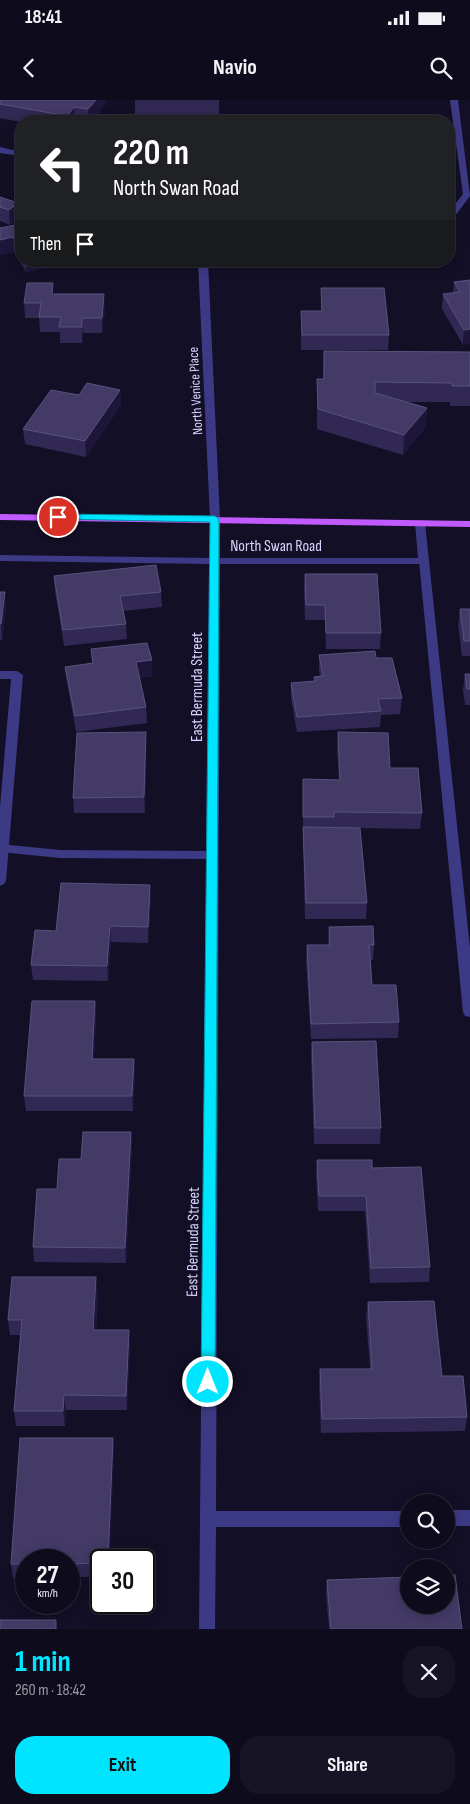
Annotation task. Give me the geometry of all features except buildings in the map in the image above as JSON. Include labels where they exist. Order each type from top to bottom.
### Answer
[{"type":"main road","name":"North Swan Road","points":[[0,517],[470,524]]},
{"type":"street","points":[[454,100],[467,194],[455,210]]},
{"type":"street","points":[[0,150],[15,153]]},
{"type":"street","name":"North Venice Place","points":[[203,267],[215,519]]},
{"type":"street","name":"East Bermuda Street","points":[[207,1629],[215,519]]},
{"type":"street","points":[[420,522],[470,1012]]},
{"type":"street","name":"North Swan Road","points":[[0,558],[424,561]]},
{"type":"street","points":[[0,675],[17,675],[0,881]]},
{"type":"street","points":[[2,848],[60,854],[213,855]]},
{"type":"street","points":[[207,1519],[400,1518]]},
{"type":"street","points":[[455,1518],[470,1518]]},
{"type":"route","points":[[58,517],[215,519],[208,1382]]}]
